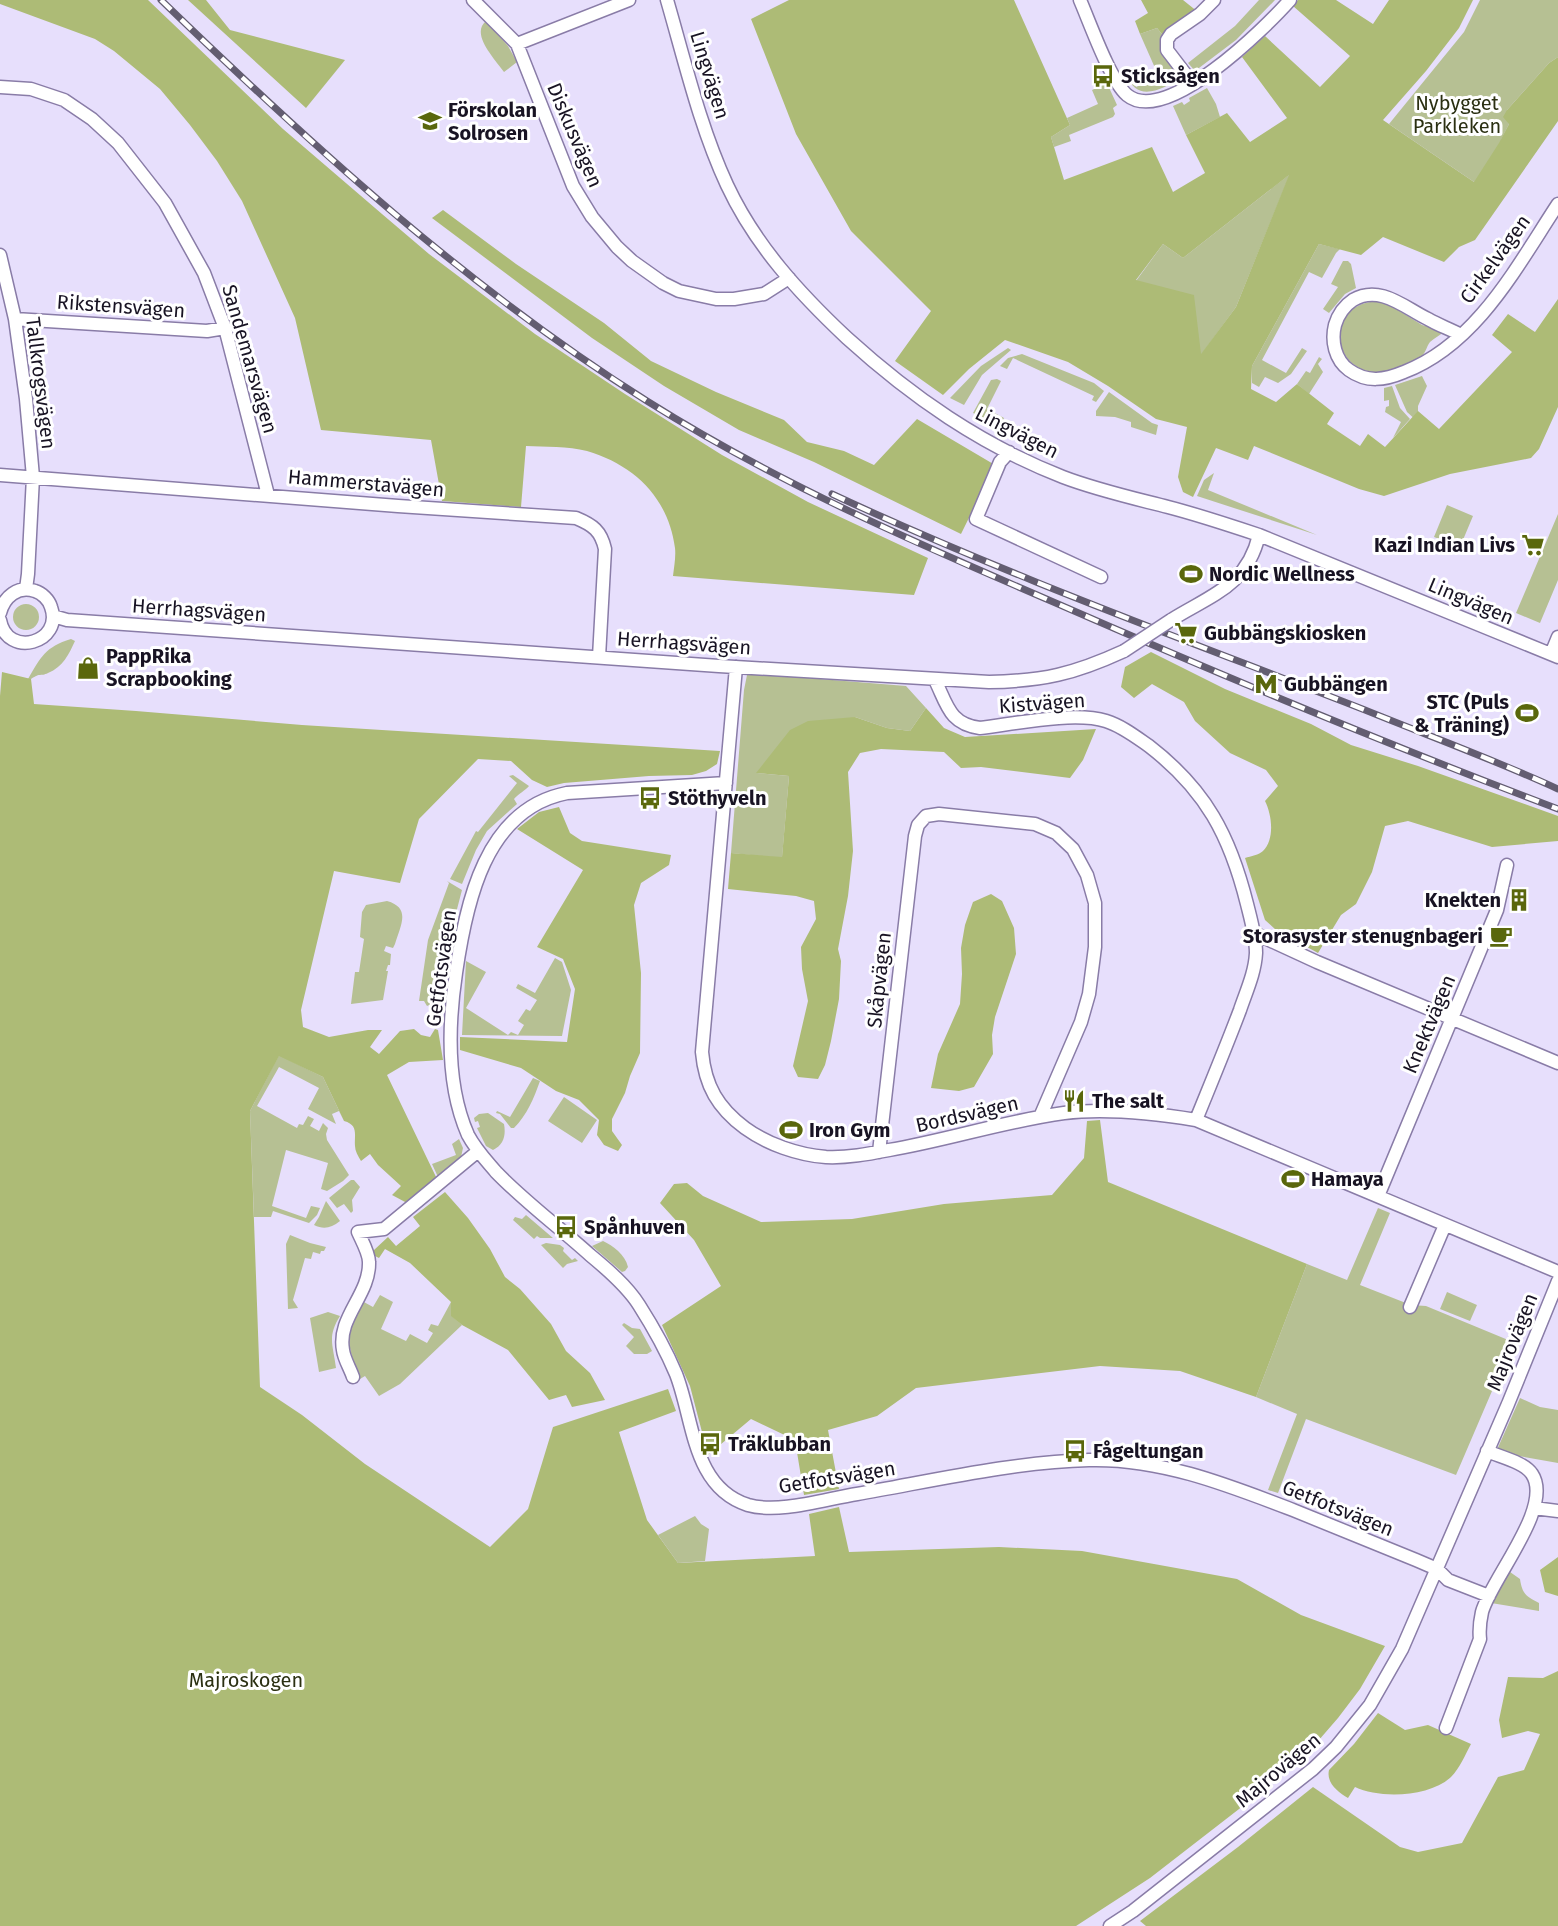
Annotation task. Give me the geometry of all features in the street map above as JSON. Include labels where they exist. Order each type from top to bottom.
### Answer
[{"type":"street","name":"Diskusvägen","points":[[473,0],[517,44],[573,186],[592,217],[632,261],[663,283],[679,291],[716,299],[734,299],[764,294],[789,278]]},
{"type":"street","points":[[517,44],[629,0]]},
{"type":"street","name":"Lingvägen","points":[[667,0],[702,116],[727,185],[764,249],[826,318],[895,380],[943,416],[1009,452],[1065,477],[1259,535],[1555,655]]},
{"type":"street","points":[[1080,0],[1117,84],[1129,97],[1145,101],[1164,99],[1192,84],[1245,46],[1290,0]]},
{"type":"street","points":[[1192,84],[1167,50],[1167,40],[1214,0]]},
{"type":"street","name":"Sandemarsvägen","points":[[0,87],[31,89],[64,100],[92,119],[118,143],[165,203],[204,273],[225,328],[268,495]]},
{"type":"street","name":"Cirkelvägen","points":[[1461,335],[1395,300],[1381,295],[1370,295],[1358,297],[1341,311],[1333,335],[1342,365],[1359,376],[1379,380],[1428,362],[1461,335],[1496,297],[1558,204]]},
{"type":"street","name":"Tallkrogsvägen","points":[[0,255],[15,319],[26,399],[33,477],[26,589]]},
{"type":"street","name":"Rikstensvägen","points":[[15,319],[207,331],[225,328]]},
{"type":"street","points":[[1009,452],[1000,462],[976,519],[1101,577]]},
{"type":"street","name":"Hammerstavägen","points":[[0,475],[576,518],[595,527],[602,536],[605,549],[599,657]]},
{"type":"street","name":"Herrhagsvägen","points":[[53,616],[68,620],[736,667],[935,680],[1018,682],[1052,678],[1124,651],[1234,582],[1252,558],[1259,535]]},
{"type":"street","points":[[0,613],[8,597],[16,591],[26,589],[36,591],[45,597],[51,606],[53,616],[52,624],[42,638],[26,643],[10,638],[4,632],[0,620]]},
{"type":"street","points":[[1555,655],[1558,638]]},
{"type":"street","name":"Bordsvägen","points":[[736,667],[702,1052],[703,1068],[712,1093],[719,1105],[740,1124],[765,1140],[804,1154],[852,1157],[1066,1113],[1161,1114],[1196,1120],[1558,1272]]},
{"type":"street","name":"Kistvägen","points":[[935,680],[948,709],[955,718],[970,726],[980,728],[1069,718],[1090,718],[1107,721],[1125,729],[1165,759],[1193,787],[1224,836],[1237,866],[1254,933],[1256,954],[1252,974],[1196,1120]]},
{"type":"street","name":"Getfotsvägen","points":[[726,783],[567,793],[547,797],[512,821],[495,842],[473,892],[462,929],[450,1015],[451,1060],[456,1096],[466,1130],[477,1152],[509,1185],[605,1268],[636,1300],[662,1344],[677,1377],[702,1461],[708,1474],[723,1491],[750,1505],[782,1507],[963,1475],[1047,1463],[1122,1460],[1161,1466],[1227,1484],[1437,1569]]},
{"type":"street","name":"Skåpvägen","points":[[879,1152],[915,836],[918,825],[926,816],[939,814],[1035,824],[1056,833],[1073,849],[1087,876],[1095,903],[1095,947],[1089,994],[1081,1022],[1040,1118]]},
{"type":"street","name":"Knektvägen","points":[[1378,1196],[1497,910],[1507,865]]},
{"type":"street","points":[[1254,933],[1317,962],[1558,1063]]},
{"type":"street","points":[[353,1377],[343,1351],[342,1335],[345,1322],[363,1290],[370,1260],[358,1232],[384,1229],[477,1152]]},
{"type":"street","points":[[1410,1308],[1445,1225]]},
{"type":"street","name":"Majrovägen","points":[[1110,1926],[1192,1866],[1313,1769],[1336,1747],[1370,1705],[1402,1649],[1558,1281]]},
{"type":"street","points":[[1446,1728],[1477,1650],[1482,1611],[1534,1508],[1538,1485],[1531,1472],[1487,1451]]},
{"type":"street","points":[[1534,1508],[1558,1511]]},
{"type":"street","points":[[1437,1569],[1448,1580],[1489,1596]]},
{"type":"green space","points":[[0,0],[148,0],[283,129],[429,254],[535,334],[722,455],[808,502],[928,558],[914,595],[673,576],[675,551],[671,530],[665,513],[656,499],[634,474],[604,457],[580,449],[526,446],[521,507],[442,501],[431,440],[321,430],[295,318],[242,201],[217,161],[160,89],[114,51],[95,39],[0,4]]},
{"type":"green space","points":[[188,0],[206,0],[230,30],[345,60],[306,108]]},
{"type":"green space","points":[[789,0],[1014,0],[1070,125],[1051,137],[1064,180],[1152,147],[1173,192],[1205,173],[1186,135],[1227,113],[1250,142],[1287,118],[1242,57],[1265,36],[1320,87],[1350,56],[1293,6],[1298,0],[1336,0],[1373,24],[1389,0],[1473,0],[1459,28],[1426,71],[1383,120],[1474,182],[1509,124],[1503,117],[1507,110],[1549,63],[1558,57],[1558,121],[1475,240],[1459,247],[1444,262],[1383,237],[1361,255],[1319,244],[1252,366],[1251,389],[1276,402],[1297,384],[1334,413],[1327,424],[1360,446],[1368,434],[1385,447],[1418,411],[1439,429],[1512,352],[1492,335],[1508,314],[1535,332],[1558,299],[1558,407],[1539,449],[1531,458],[1450,474],[1384,496],[1359,489],[1254,446],[1248,460],[1216,448],[1193,497],[1183,492],[1178,477],[1187,427],[1156,419],[1068,362],[1005,340],[969,369],[943,395],[895,361],[931,311],[851,231],[796,134],[751,19]],"holes":[[[1289,175],[1236,307],[1201,354],[1194,295],[1136,280],[1163,244],[1183,258]]]},
{"type":"green space","points":[[1141,0],[1183,0],[1198,12],[1165,38],[1157,28],[1140,34],[1135,21],[1148,13]]},
{"type":"green space","points":[[1259,0],[1275,0],[1236,40],[1195,71],[1188,63],[1235,26]]},
{"type":"green space","name":"Nybygget Parkleken","points":[[1480,0],[1558,0],[1558,57],[1549,63],[1507,110],[1509,124],[1501,140],[1504,142],[1477,184],[1389,124],[1464,32]]},
{"type":"green space","points":[[486,21],[508,46],[517,62],[504,72],[482,39],[482,26]]},
{"type":"green space","points":[[1157,28],[1165,38],[1181,78],[1158,89],[1143,91],[1137,89],[1131,83],[1126,74],[1129,73],[1136,87],[1159,77],[1140,34]]},
{"type":"green space","points":[[1107,83],[1117,105],[1113,108],[1115,114],[1113,117],[1069,135],[1071,141],[1054,147],[1051,137],[1070,125],[1067,118],[1098,104],[1092,90]]},
{"type":"green space","points":[[1207,88],[1220,117],[1186,135],[1173,106],[1182,102],[1184,105],[1190,101],[1189,98]]},
{"type":"green space","points":[[1290,174],[1236,307],[1201,355],[1136,281],[1163,244],[1183,258]]},
{"type":"green space","points":[[443,210],[516,264],[604,323],[651,361],[716,392],[784,420],[807,442],[844,451],[874,465],[917,419],[995,465],[961,534],[814,462],[739,430],[664,386],[592,338],[432,218]]},
{"type":"green space","points":[[1319,244],[1340,249],[1322,278],[1309,272],[1262,360],[1286,373],[1302,348],[1307,351],[1291,374],[1278,383],[1265,377],[1259,387],[1252,383],[1252,366]]},
{"type":"green space","points":[[1343,261],[1351,264],[1356,288],[1345,294],[1329,313],[1323,309],[1338,287],[1331,284]]},
{"type":"green space","points":[[1378,301],[1390,305],[1422,325],[1445,331],[1430,342],[1420,357],[1392,370],[1369,371],[1353,364],[1343,350],[1340,334],[1344,319],[1357,306]]},
{"type":"green space","points":[[1008,348],[1011,350],[982,375],[964,405],[950,398],[981,366]]},
{"type":"green space","points":[[1022,354],[1094,383],[1104,391],[1096,402],[1092,400],[1094,396],[1013,358],[1007,369],[1000,366],[1008,358]]},
{"type":"green space","points":[[1319,357],[1322,359],[1318,364],[1323,372],[1309,394],[1297,384],[1306,371],[1310,373]]},
{"type":"green space","points":[[1422,376],[1427,386],[1418,406],[1418,422],[1407,412],[1395,385]]},
{"type":"green space","points":[[991,380],[1001,381],[987,409],[1004,418],[1000,426],[973,413]]},
{"type":"green space","points":[[1392,386],[1400,408],[1410,419],[1393,438],[1401,422],[1385,412],[1386,407],[1389,406],[1389,400],[1384,401],[1384,388]]},
{"type":"green space","points":[[1109,392],[1158,425],[1156,435],[1131,427],[1131,422],[1115,417],[1096,416],[1096,411]]},
{"type":"green space","points":[[1214,473],[1208,490],[1317,535],[1197,496],[1204,480]]},
{"type":"green space","points":[[1447,505],[1473,516],[1460,547],[1434,537]]},
{"type":"green space","points":[[1558,514],[1558,580],[1540,623],[1516,613]]},
{"type":"green space","points":[[26,604],[35,608],[39,617],[35,626],[26,630],[17,626],[13,617],[17,608]]},
{"type":"green space","points":[[71,639],[75,641],[73,646],[58,667],[28,679],[49,649]]},
{"type":"green space","points":[[1151,652],[1225,689],[1311,724],[1351,745],[1418,766],[1558,816],[1558,841],[1492,847],[1408,821],[1385,826],[1372,872],[1356,904],[1341,915],[1318,953],[1276,930],[1265,920],[1245,858],[1259,854],[1267,846],[1271,827],[1265,801],[1278,786],[1266,770],[1230,753],[1195,721],[1184,702],[1152,684],[1134,698],[1121,687],[1125,667]]},
{"type":"green space","name":"Majroskogen","points":[[2,672],[31,679],[34,704],[302,725],[720,751],[717,764],[706,771],[692,775],[564,783],[547,787],[532,780],[511,761],[478,759],[419,819],[400,883],[334,871],[301,1010],[303,1027],[329,1037],[368,1030],[382,1030],[370,1047],[379,1054],[400,1031],[414,1029],[421,1035],[430,1037],[435,1029],[438,1030],[443,1060],[409,1062],[387,1075],[437,1179],[407,1203],[392,1195],[401,1186],[378,1165],[370,1154],[361,1161],[356,1150],[354,1128],[344,1121],[323,1077],[279,1056],[250,1111],[260,1387],[302,1415],[365,1464],[490,1547],[528,1509],[553,1427],[668,1389],[676,1411],[619,1432],[647,1520],[678,1563],[815,1556],[809,1514],[839,1507],[849,1552],[999,1547],[1082,1551],[1237,1579],[1301,1615],[1385,1646],[1360,1689],[1338,1718],[1312,1748],[1261,1792],[1150,1878],[1076,1926],[0,1926],[0,696]]},
{"type":"green space","points":[[747,675],[906,686],[926,708],[910,731],[887,728],[855,717],[757,773],[789,776],[782,858],[731,853],[744,690]]},
{"type":"green space","points":[[926,708],[944,728],[965,737],[1096,729],[1083,760],[1070,778],[981,767],[961,768],[944,752],[881,749],[860,753],[848,772],[853,851],[848,896],[838,949],[841,961],[839,999],[831,1041],[825,1065],[818,1079],[798,1077],[793,1066],[808,1001],[802,969],[801,947],[816,919],[814,901],[796,896],[728,889],[731,853],[782,857],[789,776],[756,773],[790,730],[808,721],[855,717],[887,728],[910,731]]},
{"type":"green space","points":[[513,775],[529,786],[514,799],[517,804],[487,831],[476,850],[462,884],[450,879],[476,831],[478,832],[517,783],[509,776]]},
{"type":"green space","points":[[559,807],[570,833],[582,841],[671,855],[669,865],[641,883],[634,905],[641,973],[640,1053],[625,1093],[612,1119],[612,1131],[622,1145],[618,1151],[604,1145],[597,1135],[599,1120],[579,1100],[556,1091],[521,1068],[460,1050],[460,1037],[567,1042],[575,989],[563,959],[537,947],[583,870],[517,829],[539,812]]},
{"type":"green space","points":[[447,881],[462,890],[450,936],[443,993],[438,1001],[427,1006],[424,1001],[419,1001],[428,940],[449,883]]},
{"type":"green space","points":[[991,894],[1002,901],[1014,928],[1016,954],[995,1017],[992,1035],[993,1054],[974,1087],[959,1091],[931,1088],[938,1054],[960,1004],[961,948],[965,925],[973,902]]},
{"type":"green space","points":[[387,901],[400,908],[402,918],[393,948],[386,946],[384,951],[391,954],[390,965],[386,971],[388,971],[383,1000],[351,1004],[355,972],[359,972],[364,939],[360,937],[362,912],[366,905]]},
{"type":"green space","points":[[555,958],[562,962],[571,990],[562,1036],[462,1035],[466,961],[486,972],[466,1008],[508,1035],[511,1032],[518,1035],[524,1025],[518,1021],[526,1009],[530,1011],[537,1000],[516,988],[518,984],[535,993]]},
{"type":"green space","points":[[279,1055],[323,1077],[344,1121],[339,1111],[332,1114],[336,1124],[308,1109],[319,1088],[279,1067],[257,1106],[297,1128],[299,1124],[303,1125],[308,1116],[314,1119],[310,1126],[319,1131],[323,1123],[328,1128],[327,1140],[349,1175],[327,1191],[321,1189],[328,1163],[286,1150],[272,1206],[306,1218],[311,1206],[320,1208],[309,1223],[273,1211],[271,1217],[254,1217],[250,1111]]},
{"type":"green space","points":[[533,1078],[540,1081],[533,1100],[519,1123],[511,1128],[500,1114],[496,1113],[497,1111],[510,1117]]},
{"type":"green space","points":[[564,1097],[597,1120],[582,1143],[548,1121]]},
{"type":"green space","points":[[488,1113],[504,1124],[505,1128],[502,1142],[493,1150],[486,1146],[477,1128],[480,1127],[478,1121],[475,1122],[474,1118],[479,1114]]},
{"type":"green space","points":[[1100,1120],[1108,1182],[1307,1264],[1256,1397],[1180,1371],[1100,1366],[916,1388],[877,1416],[828,1430],[839,1489],[804,1495],[795,1440],[751,1419],[708,1455],[690,1386],[662,1325],[721,1286],[694,1240],[660,1203],[674,1184],[687,1183],[703,1196],[761,1222],[852,1219],[944,1204],[1052,1195],[1084,1158],[1087,1121]]},
{"type":"green space","points":[[459,1139],[463,1148],[461,1157],[438,1177],[432,1164],[456,1155],[452,1144]]},
{"type":"green space","points":[[354,1180],[360,1187],[352,1200],[353,1211],[351,1213],[344,1204],[337,1208],[329,1198]]},
{"type":"green space","points":[[445,1192],[468,1218],[490,1249],[505,1277],[520,1289],[551,1324],[566,1351],[590,1373],[605,1400],[572,1407],[566,1395],[549,1400],[508,1350],[462,1325],[451,1316],[451,1302],[410,1263],[385,1249],[379,1258],[373,1255],[374,1250],[388,1237],[396,1246],[420,1226],[413,1217]]},
{"type":"green space","points":[[326,1201],[340,1221],[324,1228],[314,1225]]},
{"type":"green space","points":[[1378,1208],[1390,1213],[1360,1285],[1411,1305],[1426,1306],[1513,1342],[1456,1475],[1306,1419],[1278,1493],[1268,1490],[1297,1414],[1256,1397],[1307,1264],[1347,1280]]},
{"type":"green space","points":[[526,1215],[553,1238],[537,1236],[534,1239],[513,1220],[515,1217],[522,1219]]},
{"type":"green space","points":[[290,1235],[326,1247],[320,1254],[313,1252],[311,1259],[305,1258],[293,1300],[298,1308],[288,1309],[286,1244]]},
{"type":"green space","points":[[603,1241],[615,1248],[624,1258],[628,1267],[625,1271],[622,1272],[592,1246]]},
{"type":"green space","points":[[546,1243],[560,1245],[572,1260],[575,1258],[578,1261],[567,1264],[563,1268],[541,1245]]},
{"type":"green space","points":[[1447,1292],[1477,1305],[1470,1321],[1440,1309]]},
{"type":"green space","points":[[380,1295],[393,1302],[381,1329],[406,1341],[410,1334],[427,1343],[433,1333],[428,1330],[431,1324],[438,1326],[451,1302],[452,1316],[462,1325],[400,1384],[379,1396],[365,1376],[360,1379],[349,1340],[352,1323],[362,1301],[373,1307]]},
{"type":"green space","points":[[328,1312],[340,1316],[332,1335],[336,1368],[319,1372],[310,1318]]},
{"type":"green space","points":[[624,1323],[632,1328],[640,1329],[652,1351],[647,1354],[634,1354],[626,1346],[634,1337],[622,1325]]},
{"type":"green space","points":[[1520,1398],[1540,1407],[1558,1410],[1558,1463],[1496,1452]]},
{"type":"green space","points":[[695,1516],[709,1529],[705,1561],[678,1563],[658,1535]]},
{"type":"green space","points":[[1558,1557],[1558,1596],[1545,1592],[1540,1570]]},
{"type":"green space","points":[[1510,1572],[1520,1579],[1525,1594],[1539,1603],[1539,1611],[1491,1603]]},
{"type":"green space","points":[[1558,1671],[1558,1926],[1146,1926],[1140,1921],[1313,1787],[1400,1847],[1418,1852],[1462,1843],[1498,1777],[1524,1770],[1540,1734],[1528,1731],[1502,1738],[1499,1720],[1508,1677],[1543,1678]]},
{"type":"green space","points":[[1378,1713],[1405,1730],[1428,1725],[1471,1744],[1460,1766],[1451,1777],[1431,1789],[1391,1794],[1365,1791],[1355,1787],[1348,1798],[1331,1783],[1329,1770],[1354,1744]]},
{"type":"railway","points":[[161,0],[334,161],[454,263],[581,357],[696,431],[797,485],[952,558],[1307,710],[1558,809]]},
{"type":"railway","points":[[832,494],[1030,579],[1462,748],[1558,789]]},
{"type":"place","name":"Sticksågen","points":[[1103,76]]},
{"type":"place","name":"Förskolan Solrosen","points":[[430,121]]},
{"type":"place","name":"Kazi Indian Livs","points":[[1533,545]]},
{"type":"place","name":"Nordic Wellness","points":[[1191,574]]},
{"type":"place","name":"Gubbängskiosken","points":[[1186,633]]},
{"type":"place","name":"PappRika Scrapbooking","points":[[88,668]]},
{"type":"place","name":"Gubbängen","points":[[1266,684]]},
{"type":"place","name":"STC (Puls & Träning)","points":[[1527,713]]},
{"type":"place","name":"Stöthyveln","points":[[650,798]]},
{"type":"place","name":"Knekten","points":[[1519,900]]},
{"type":"place","name":"Storasyster stenugnbageri","points":[[1501,936]]},
{"type":"place","name":"The salt","points":[[1074,1101]]},
{"type":"place","name":"Iron Gym","points":[[791,1130]]},
{"type":"place","name":"Hamaya","points":[[1293,1179]]},
{"type":"place","name":"Spånhuven","points":[[566,1227]]},
{"type":"place","name":"Träklubban","points":[[710,1444]]},
{"type":"place","name":"Fågeltungan","points":[[1075,1451]]}]
